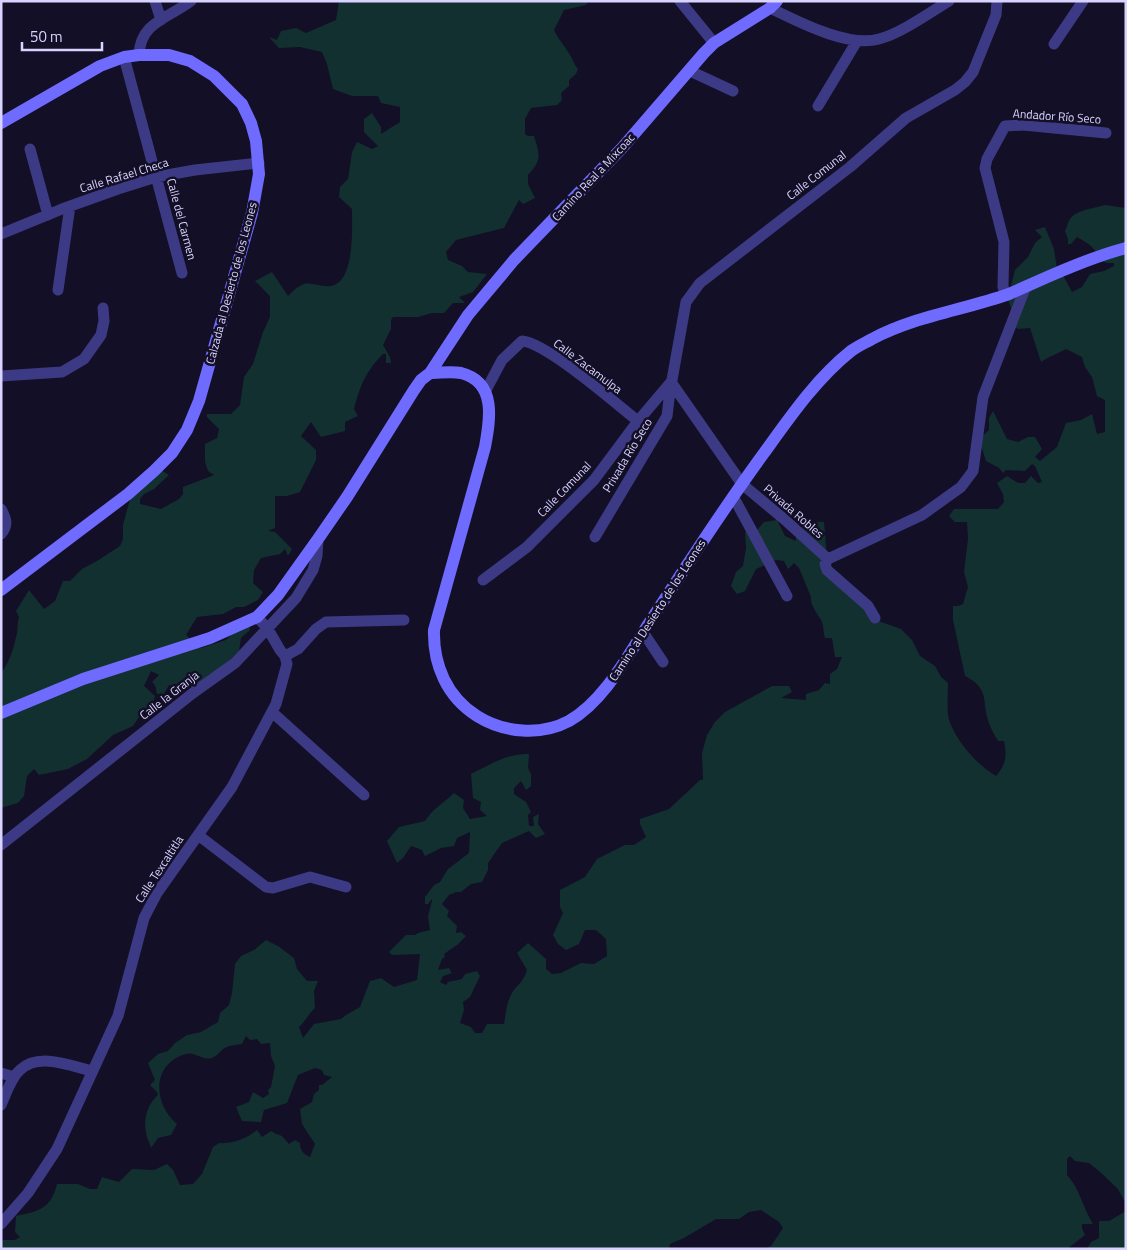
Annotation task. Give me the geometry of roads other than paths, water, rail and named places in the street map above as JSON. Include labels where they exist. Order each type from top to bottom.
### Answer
[{"type":"main road","name":"Camino Real a Mixcoac","points":[[430,374],[468,315],[514,260],[622,148],[714,44],[773,5]]},
{"type":"main road","name":"Calzada al Desierto de los Leones","points":[[1,590],[128,494],[172,453],[187,430],[199,400],[252,213],[259,163],[256,141],[242,104],[214,76],[190,61],[169,55],[124,57],[100,66],[3,119]]},
{"type":"main road","name":"Camino al Desierto de los Leones","points":[[485,392],[490,408],[490,419],[485,447],[434,630],[434,645],[439,669],[450,692],[465,708],[486,721],[511,728],[530,731],[552,728],[584,710],[610,683],[733,496],[784,425],[822,378],[853,350],[885,332],[921,319],[1006,295],[1073,266],[1126,248]]},
{"type":"main road","points":[[1,713],[83,679],[210,638],[257,617],[278,595],[318,539],[347,497],[421,380],[430,374],[459,372],[474,380],[485,392]]},
{"type":"street","points":[[155,1],[161,20]]},
{"type":"street","points":[[139,55],[139,45],[142,38],[152,25],[191,1]]},
{"type":"street","points":[[680,1],[714,44]]},
{"type":"street","points":[[773,5],[811,28],[857,41],[878,40],[894,34],[949,1]]},
{"type":"street","name":"Calle Comunal","points":[[483,580],[527,547],[594,480],[638,421],[671,382],[686,302],[700,283],[850,167],[906,118],[955,90],[965,82],[973,72],[996,15],[997,1]]},
{"type":"street","points":[[1054,44],[1083,1]]},
{"type":"street","points":[[818,106],[857,41]]},
{"type":"street","name":"Calle del Carmen","points":[[124,57],[182,273]]},
{"type":"street","points":[[690,70],[733,91]]},
{"type":"street","name":"Andador Río Seco","points":[[1006,295],[1002,287],[1004,242],[985,168],[1005,126],[1023,125],[1106,133]]},
{"type":"street","points":[[30,149],[48,215]]},
{"type":"street","name":"Calle Rafael Checa","points":[[1,234],[118,188],[156,177],[195,170],[259,163]]},
{"type":"street","points":[[58,290],[70,206]]},
{"type":"street","points":[[826,562],[922,515],[962,487],[973,471],[983,397],[1026,286]]},
{"type":"street","points":[[1,376],[62,372],[84,359],[101,335],[104,322],[103,308]]},
{"type":"street","name":"Calle Zacamulpa","points":[[485,392],[502,360],[522,341],[529,342],[557,358],[638,421]]},
{"type":"street","points":[[671,382],[742,484]]},
{"type":"street","name":"Privada Río Seco","points":[[595,537],[667,416],[671,382]]},
{"type":"street","name":"Privada Robles","points":[[742,484],[784,519],[826,562],[827,570],[868,606],[875,618]]},
{"type":"street","points":[[733,496],[787,596]]},
{"type":"street","points":[[1,509],[7,524],[1,534]]},
{"type":"street","name":"Calle la Granja","points":[[1,845],[193,692],[235,663],[296,598],[313,570],[317,556],[318,539]]},
{"type":"street","points":[[257,617],[268,629],[285,656],[298,649],[316,629],[326,622],[404,620]]},
{"type":"street","points":[[643,632],[663,662]]},
{"type":"street","name":"Calle Texcaltitla","points":[[1,1224],[28,1193],[57,1149],[118,1016],[144,918],[157,893],[232,786],[272,712],[287,664],[285,656]]},
{"type":"street","points":[[272,712],[364,795]]},
{"type":"street","points":[[198,835],[266,886],[273,888],[310,877],[346,886]]},
{"type":"street","points":[[1,1105],[14,1077],[21,1069],[38,1061],[55,1061],[92,1072]]},
{"type":"street","points":[[1,1073],[14,1077]]}]
